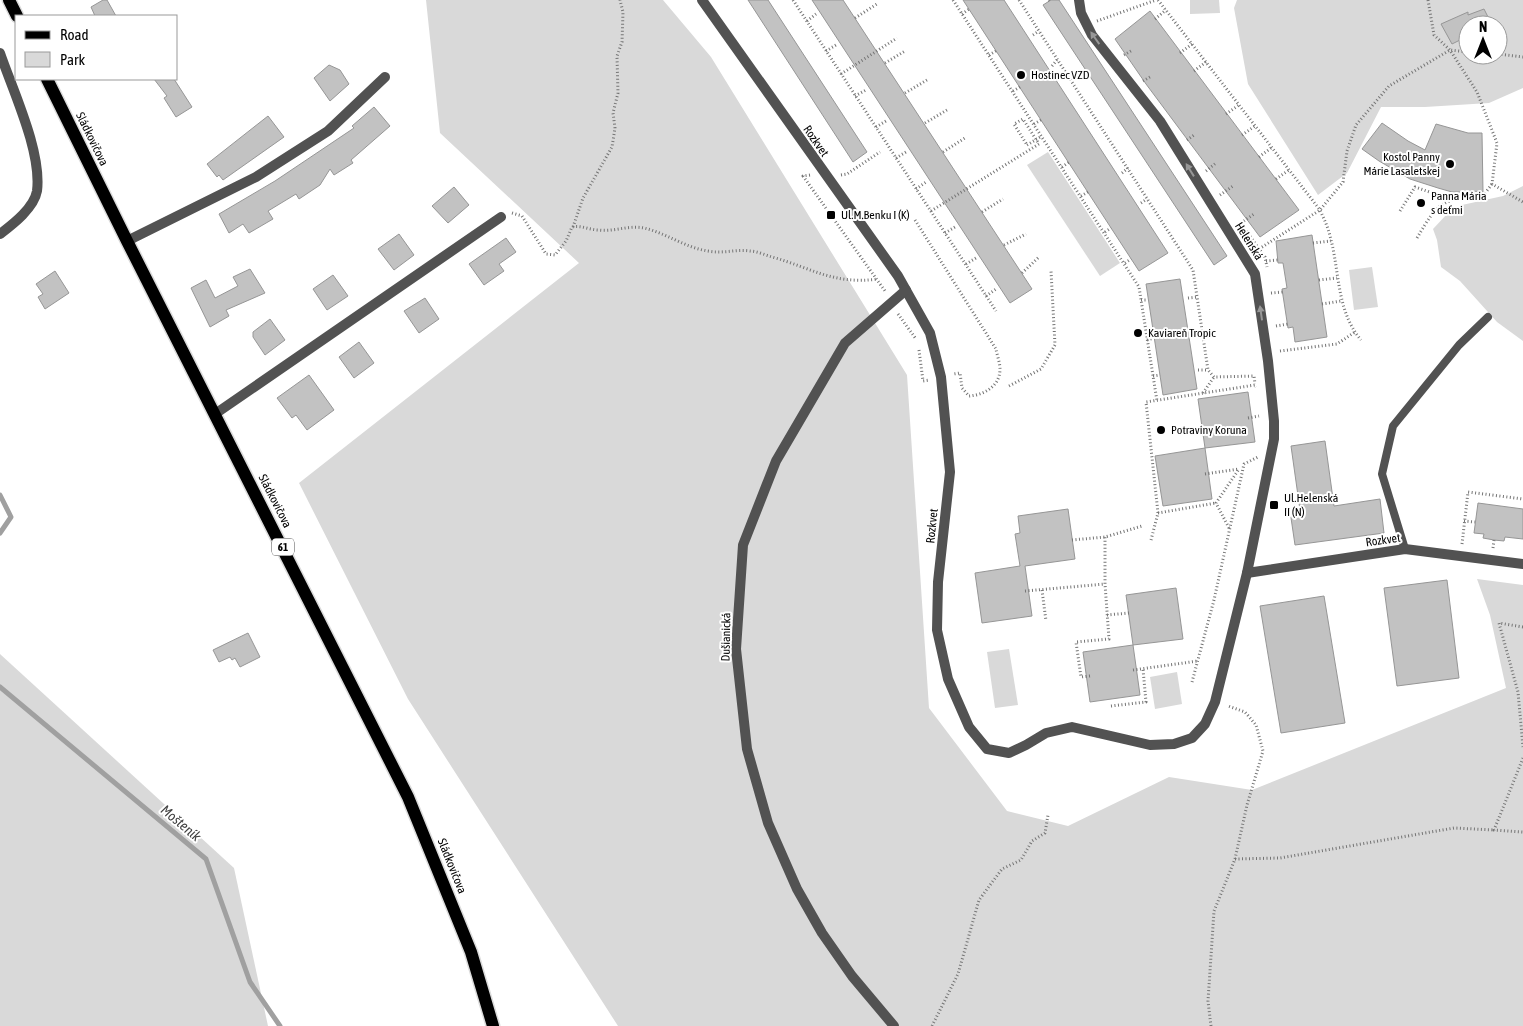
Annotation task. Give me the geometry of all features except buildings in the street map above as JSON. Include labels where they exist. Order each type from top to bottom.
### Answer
[{"type":"main road","points":[[9,0],[16,15]]},
{"type":"main road","name":"Sládkovičova","points":[[48,80],[127,241],[408,797],[471,952],[493,1026]]},
{"type":"street","name":"Rozkvet","points":[[702,0],[906,290],[930,333],[941,377],[950,472],[938,582],[937,630],[948,679],[969,727],[987,749],[1009,753],[1046,733],[1072,727],[1150,745],[1174,744],[1192,738],[1205,724],[1215,702],[1240,595]]},
{"type":"street","name":"Helenská","points":[[1079,0],[1081,13],[1092,35],[1160,121],[1255,274],[1268,362],[1274,439],[1247,573],[1240,595]]},
{"type":"street","points":[[0,53],[36,156],[37,192],[21,218],[0,234]]},
{"type":"street","points":[[127,241],[256,177],[328,131],[385,77]]},
{"type":"street","points":[[215,414],[501,217]]},
{"type":"street","name":"Dušianická","points":[[894,1026],[852,976],[822,933],[797,889],[768,823],[747,749],[736,649],[743,545],[776,461],[845,343],[906,290]]},
{"type":"street","name":"Rozkvet","points":[[1247,573],[1405,549],[1523,564]]},
{"type":"lane","points":[[1405,549],[1382,474],[1393,426],[1459,345],[1488,317]]},
{"type":"path","points":[[501,217],[514,213],[522,216],[546,254],[555,255],[566,241],[583,198],[612,147],[615,128],[613,112],[618,93],[617,56],[622,42],[623,12],[620,0]]},
{"type":"path","points":[[793,0],[996,311]]},
{"type":"path","points":[[953,0],[1139,287],[1157,400]]},
{"type":"path","points":[[1019,0],[1193,270],[1208,370],[1214,377]]},
{"type":"path","points":[[1096,21],[1157,0],[1166,10],[1320,210],[1331,241],[1341,301],[1355,332],[1362,340]]},
{"type":"path","points":[[1400,211],[1415,187],[1450,199],[1483,196],[1492,184],[1497,143],[1477,92],[1450,50],[1434,35],[1428,0]]},
{"type":"path","points":[[855,18],[877,4]]},
{"type":"path","points":[[962,14],[969,9]]},
{"type":"path","points":[[1155,19],[1166,10]]},
{"type":"path","points":[[807,21],[816,14]]},
{"type":"path","points":[[1094,14],[1100,29]]},
{"type":"path","points":[[1033,35],[1039,31]]},
{"type":"path","points":[[841,74],[897,38]]},
{"type":"path","points":[[1180,53],[1192,44]]},
{"type":"path","points":[[826,51],[836,45]]},
{"type":"path","points":[[1259,249],[1320,210],[1342,182],[1347,151],[1356,125],[1389,86],[1450,50],[1458,51]]},
{"type":"path","points":[[885,63],[905,51]]},
{"type":"path","points":[[989,55],[996,51]]},
{"type":"path","points":[[1508,55],[1523,57]]},
{"type":"path","points":[[1052,66],[1057,60]]},
{"type":"path","points":[[1194,71],[1206,62]]},
{"type":"path","points":[[905,93],[927,80]]},
{"type":"path","points":[[1013,91],[1020,87]]},
{"type":"path","points":[[856,96],[866,90]]},
{"type":"path","points":[[1072,97],[1078,93]]},
{"type":"path","points":[[1226,114],[1239,105]]},
{"type":"path","points":[[925,123],[947,110]]},
{"type":"path","points":[[931,212],[1039,144],[1023,119],[1014,124],[1026,145],[1042,136]]},
{"type":"path","points":[[1034,124],[1041,120]]},
{"type":"path","points":[[876,127],[886,121]]},
{"type":"path","points":[[1242,135],[1255,126]]},
{"type":"path","points":[[944,152],[965,138]]},
{"type":"path","points":[[1102,142],[1107,138]]},
{"type":"path","points":[[1259,157],[1271,148]]},
{"type":"path","points":[[847,174],[880,152]]},
{"type":"path","points":[[896,158],[906,152]]},
{"type":"path","points":[[1062,167],[1069,162]]},
{"type":"path","points":[[1209,180],[1203,172],[1216,163]]},
{"type":"path","points":[[1122,173],[1128,168]]},
{"type":"path","points":[[1276,179],[1289,170]]},
{"type":"path","points":[[825,175],[803,176],[879,279],[910,333],[916,338],[923,381],[960,373],[962,388],[969,396],[983,395],[994,385],[1000,370],[996,349],[915,220]]},
{"type":"path","points":[[916,189],[926,182]]},
{"type":"path","points":[[1492,184],[1523,202]]},
{"type":"path","points":[[1220,195],[1233,186]]},
{"type":"path","points":[[1214,188],[1225,202]]},
{"type":"path","points":[[1081,196],[1088,192]]},
{"type":"path","points":[[982,212],[1003,199]]},
{"type":"path","points":[[1142,203],[1147,199]]},
{"type":"path","points":[[1417,238],[1433,212],[1450,199]]},
{"type":"path","points":[[1241,224],[1254,214]]},
{"type":"path","points":[[1236,216],[1259,249],[1266,261],[1267,269]]},
{"type":"path","points":[[572,227],[578,226],[600,231],[622,227],[644,228],[707,251],[727,253],[750,250],[785,260],[804,270],[834,279],[863,281],[879,279]]},
{"type":"path","points":[[945,233],[955,227]]},
{"type":"path","points":[[1105,232],[1111,228]]},
{"type":"path","points":[[1162,234],[1167,231]]},
{"type":"path","points":[[1004,245],[1026,234]]},
{"type":"path","points":[[1313,243],[1331,241]]},
{"type":"path","points":[[1022,273],[1039,257]]},
{"type":"path","points":[[966,264],[976,258]]},
{"type":"path","points":[[1125,263],[1131,258]]},
{"type":"path","points":[[1266,261],[1278,260]]},
{"type":"path","points":[[1009,386],[1041,369],[1055,345],[1050,271]]},
{"type":"path","points":[[1319,280],[1337,278]]},
{"type":"path","points":[[1269,285],[1272,302]]},
{"type":"path","points":[[986,296],[996,289]]},
{"type":"path","points":[[1270,293],[1283,292]]},
{"type":"path","points":[[1188,298],[1198,297]]},
{"type":"path","points":[[1141,300],[1148,300]]},
{"type":"path","points":[[1322,304],[1341,301]]},
{"type":"path","points":[[1274,318],[1276,335]]},
{"type":"path","points":[[1275,326],[1288,324]]},
{"type":"path","points":[[1193,333],[1203,332]]},
{"type":"path","points":[[1276,343],[1277,351],[1338,344],[1355,332]]},
{"type":"path","points":[[1148,340],[1154,338]]},
{"type":"path","points":[[1198,370],[1208,370]]},
{"type":"path","points":[[1153,376],[1160,375]]},
{"type":"path","points":[[1214,377],[1254,376],[1256,393]]},
{"type":"path","points":[[1203,393],[1214,377]]},
{"type":"path","points":[[1151,540],[1158,513],[1146,402],[1256,385]]},
{"type":"path","points":[[1258,408],[1260,424]]},
{"type":"path","points":[[1248,418],[1259,416]]},
{"type":"path","points":[[1158,513],[1216,503],[1239,469],[1259,456],[1263,449]]},
{"type":"path","points":[[1192,682],[1244,464]]},
{"type":"path","points":[[1205,474],[1239,469]]},
{"type":"path","points":[[1462,545],[1468,492],[1499,497],[1523,498]]},
{"type":"path","points":[[1216,503],[1230,529]]},
{"type":"path","points":[[1464,521],[1475,522]]},
{"type":"path","points":[[1072,540],[1105,537],[1142,526]]},
{"type":"path","points":[[1090,676],[1081,677],[1076,642],[1108,639],[1105,537]]},
{"type":"path","points":[[1493,549],[1494,540]]},
{"type":"path","points":[[1025,591],[1105,584]]},
{"type":"path","points":[[1042,590],[1046,621]]},
{"type":"path","points":[[1107,615],[1129,613]]},
{"type":"path","points":[[1523,626],[1499,624],[1518,692],[1523,747]]},
{"type":"path","points":[[1133,670],[1198,661]]},
{"type":"path","points":[[1111,706],[1146,702],[1143,669]]},
{"type":"path","points":[[1211,1026],[1208,1001],[1214,911],[1234,859],[1263,751],[1256,725],[1245,712],[1215,702]]},
{"type":"path","points":[[1494,830],[1523,758]]},
{"type":"path","points":[[932,1026],[958,974],[979,900],[1002,869],[1021,860],[1032,841],[1045,833],[1048,815]]},
{"type":"path","points":[[1234,859],[1280,858],[1454,828],[1523,832]]},
{"type":"green space","points":[[426,0],[663,0],[711,57],[907,375],[929,708],[1007,811],[1068,826],[1169,777],[1252,790],[1506,688],[1490,615],[1477,579],[1523,585],[1523,1026],[618,1026],[408,699],[299,483],[579,263],[440,133]]},
{"type":"green space","points":[[1190,0],[1219,0],[1220,13],[1190,14]]},
{"type":"green space","points":[[1237,0],[1523,0],[1523,88],[1489,103],[1425,107],[1381,107],[1347,173],[1318,195],[1248,84],[1234,8]]},
{"type":"green space","points":[[1048,152],[1120,263],[1100,276],[1027,165]]},
{"type":"green space","points":[[1523,186],[1523,341],[1497,322],[1460,281],[1441,267],[1437,240],[1433,229],[1448,213],[1462,205],[1503,196]]},
{"type":"green space","points":[[1372,267],[1378,307],[1354,310],[1349,270]]},
{"type":"green space","points":[[1009,649],[1018,705],[995,708],[987,652]]},
{"type":"green space","points":[[0,654],[234,868],[268,1026],[0,1026]]},
{"type":"green space","points":[[1177,672],[1182,704],[1155,709],[1150,677]]},
{"type":"waterway","name":"Mošteník","points":[[0,495],[11,517],[0,533]]},
{"type":"waterway","name":"Mošteník","points":[[0,687],[206,859],[250,982],[280,1026]]},
{"type":"place","name":"Hostinec VZD","points":[[1021,75]]},
{"type":"place","name":"Kostol Panny Márie Lasaletskej","points":[[1450,164]]},
{"type":"place","name":"Panna Mária s deťmi","points":[[1421,203]]},
{"type":"place","name":"Ul.M.Benku I (K)","points":[[831,215]]},
{"type":"place","name":"Kaviareň Tropic","points":[[1138,333]]},
{"type":"place","name":"Potraviny Koruna","points":[[1161,430]]},
{"type":"place","name":"Ul.Helenská II (N)","points":[[1274,505]]}]
